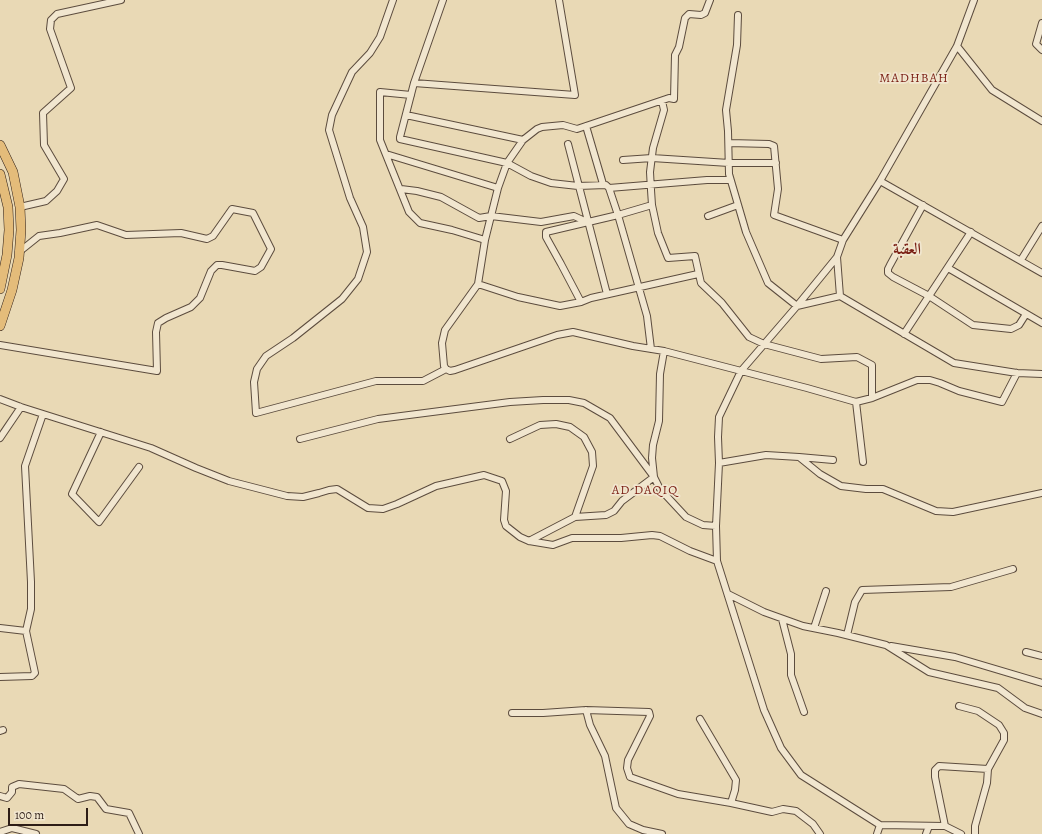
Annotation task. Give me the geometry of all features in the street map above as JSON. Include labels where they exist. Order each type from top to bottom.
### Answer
[{"type":"main road","points":[[0,146],[13,172],[20,207],[21,230],[19,252],[12,290],[0,326]]},
{"type":"main road","points":[[0,174],[8,207],[9,230],[7,255],[0,289]]},
{"type":"street","points":[[20,207],[46,201],[57,191],[64,180],[44,145],[43,113],[72,88],[50,30],[51,20],[58,14],[121,0]]},
{"type":"street","points":[[393,0],[380,37],[370,53],[352,72],[332,115],[328,130],[350,198],[363,227],[367,252],[358,279],[342,299],[293,338],[266,356],[257,369],[254,382],[256,413],[376,381],[423,381],[446,369],[450,371],[455,370],[573,332],[633,346],[664,351],[856,402],[872,398],[917,380],[930,380],[959,391],[1002,402],[1017,373]]},
{"type":"street","points":[[443,0],[414,83],[400,140],[507,163],[531,176],[551,183],[578,186],[606,185],[609,188],[618,215],[647,316],[651,349]]},
{"type":"street","points":[[414,83],[575,96],[559,0]]},
{"type":"street","points":[[446,369],[444,366],[442,343],[445,330],[478,284],[485,240],[498,188],[507,163],[523,140],[542,127],[563,125],[577,129],[669,98],[674,99],[676,55],[685,18],[689,14],[702,15],[710,0]]},
{"type":"street","points":[[961,834],[945,826],[880,825],[801,775],[781,748],[764,710],[717,561],[716,526],[719,463],[719,418],[741,371],[837,257],[843,240],[880,181],[957,46],[974,0]]},
{"type":"street","points":[[738,15],[736,45],[726,110],[730,180],[746,232],[768,283],[797,306]]},
{"type":"street","points":[[1042,24],[1036,44],[1042,50]]},
{"type":"street","points":[[957,46],[992,90],[1042,121]]},
{"type":"street","points":[[411,95],[380,92],[380,140],[409,212],[420,223],[452,230],[485,240]]},
{"type":"street","points":[[662,101],[664,110],[652,158],[650,185],[652,205],[658,233],[668,258],[695,256],[701,283],[722,303],[749,337],[764,344],[821,359],[857,357],[872,365],[872,398]]},
{"type":"street","points":[[406,115],[523,140]]},
{"type":"street","points":[[586,126],[603,184]]},
{"type":"street","points":[[729,143],[769,144],[774,146],[778,189],[774,215],[843,240]]},
{"type":"street","points":[[568,144],[607,294]]},
{"type":"street","points":[[386,154],[498,188]]},
{"type":"street","points":[[624,160],[652,158],[776,163]]},
{"type":"street","points":[[609,188],[706,180],[730,180]]},
{"type":"street","points":[[880,181],[1042,273]]},
{"type":"street","points":[[401,189],[441,197],[479,218],[491,216],[541,222],[574,216],[589,223]]},
{"type":"street","points":[[580,302],[546,237],[546,232],[589,223],[652,205]]},
{"type":"street","points":[[708,216],[738,205]]},
{"type":"street","points":[[923,205],[888,269],[888,273],[929,296],[973,325],[1011,329],[1019,325],[1026,314]]},
{"type":"street","points":[[0,345],[157,371],[156,332],[158,324],[166,318],[191,307],[200,298],[211,271],[217,265],[255,271],[261,266],[271,248],[253,213],[232,209],[213,236],[207,239],[181,233],[126,235],[97,225],[60,234],[39,236],[19,252]]},
{"type":"street","points":[[1021,260],[1042,226]]},
{"type":"street","points":[[904,334],[971,232]]},
{"type":"street","points":[[837,257],[840,296]]},
{"type":"street","points":[[948,268],[1042,323]]},
{"type":"street","points":[[478,284],[518,297],[560,306],[698,274]]},
{"type":"street","points":[[797,306],[840,296],[954,363],[1017,373],[1042,374]]},
{"type":"street","points":[[654,476],[652,458],[653,445],[659,420],[660,374],[664,351]]},
{"type":"street","points":[[0,399],[151,448],[229,481],[287,496],[303,497],[337,489],[368,508],[382,509],[397,504],[436,486],[484,475],[502,481],[506,491],[504,520],[506,526],[520,537],[529,541],[553,545],[572,538],[660,536],[690,551],[717,561]]},
{"type":"street","points":[[300,439],[378,419],[510,402],[569,400],[584,403],[610,418],[654,476],[660,489],[686,517],[703,525],[716,526]]},
{"type":"street","points":[[856,402],[863,462]]},
{"type":"street","points":[[0,438],[21,407]]},
{"type":"street","points":[[0,677],[32,676],[35,673],[26,631],[31,609],[31,582],[25,466],[43,414]]},
{"type":"street","points":[[510,439],[540,425],[556,424],[570,427],[584,436],[592,452],[593,466],[575,517]]},
{"type":"street","points":[[101,432],[72,494],[99,522],[139,467]]},
{"type":"street","points":[[719,463],[766,455],[833,460]]},
{"type":"street","points":[[799,457],[820,474],[840,486],[883,489],[936,511],[953,512],[1042,493]]},
{"type":"street","points":[[529,541],[575,517],[606,515],[614,511],[622,501],[654,476]]},
{"type":"street","points":[[848,635],[855,602],[862,590],[951,587],[1013,568]]},
{"type":"street","points":[[814,628],[826,592]]},
{"type":"street","points":[[728,594],[782,619],[803,626],[848,635],[886,645],[955,657],[1042,683]]},
{"type":"street","points":[[782,619],[791,654],[791,675],[804,712]]},
{"type":"street","points":[[0,628],[26,631]]},
{"type":"street","points":[[886,645],[929,672],[998,688],[1025,708],[1042,714]]},
{"type":"street","points":[[1026,652],[1042,656]]},
{"type":"street","points":[[959,706],[978,711],[999,724],[1004,733],[1004,740],[988,769],[987,783],[975,826],[975,834]]},
{"type":"street","points":[[512,713],[543,713],[586,710],[649,712],[650,716],[648,722],[628,760],[627,768],[630,777],[678,794],[772,812],[782,809],[796,811],[813,824],[820,834]]},
{"type":"street","points":[[586,710],[590,725],[606,756],[616,808],[629,824],[643,830],[662,834]]},
{"type":"street","points":[[700,719],[736,780],[731,803]]},
{"type":"street","points":[[945,826],[935,777],[936,770],[939,766],[988,769]]},
{"type":"street","points":[[0,796],[7,798],[12,792],[12,787],[19,784],[64,789],[78,799],[90,796],[97,798],[106,809],[129,813],[139,834]]},
{"type":"street","points":[[877,834],[880,825]]},
{"type":"street","points":[[926,834],[929,826]]},
{"type":"street","points":[[0,832],[12,828],[36,834]]},
{"type":"district","name":"MADHBAH","points":[[914,79]]},
{"type":"district","name":"العقبة","points":[[907,250]]},
{"type":"district","name":"AD DAQIQ","points":[[645,491]]}]
